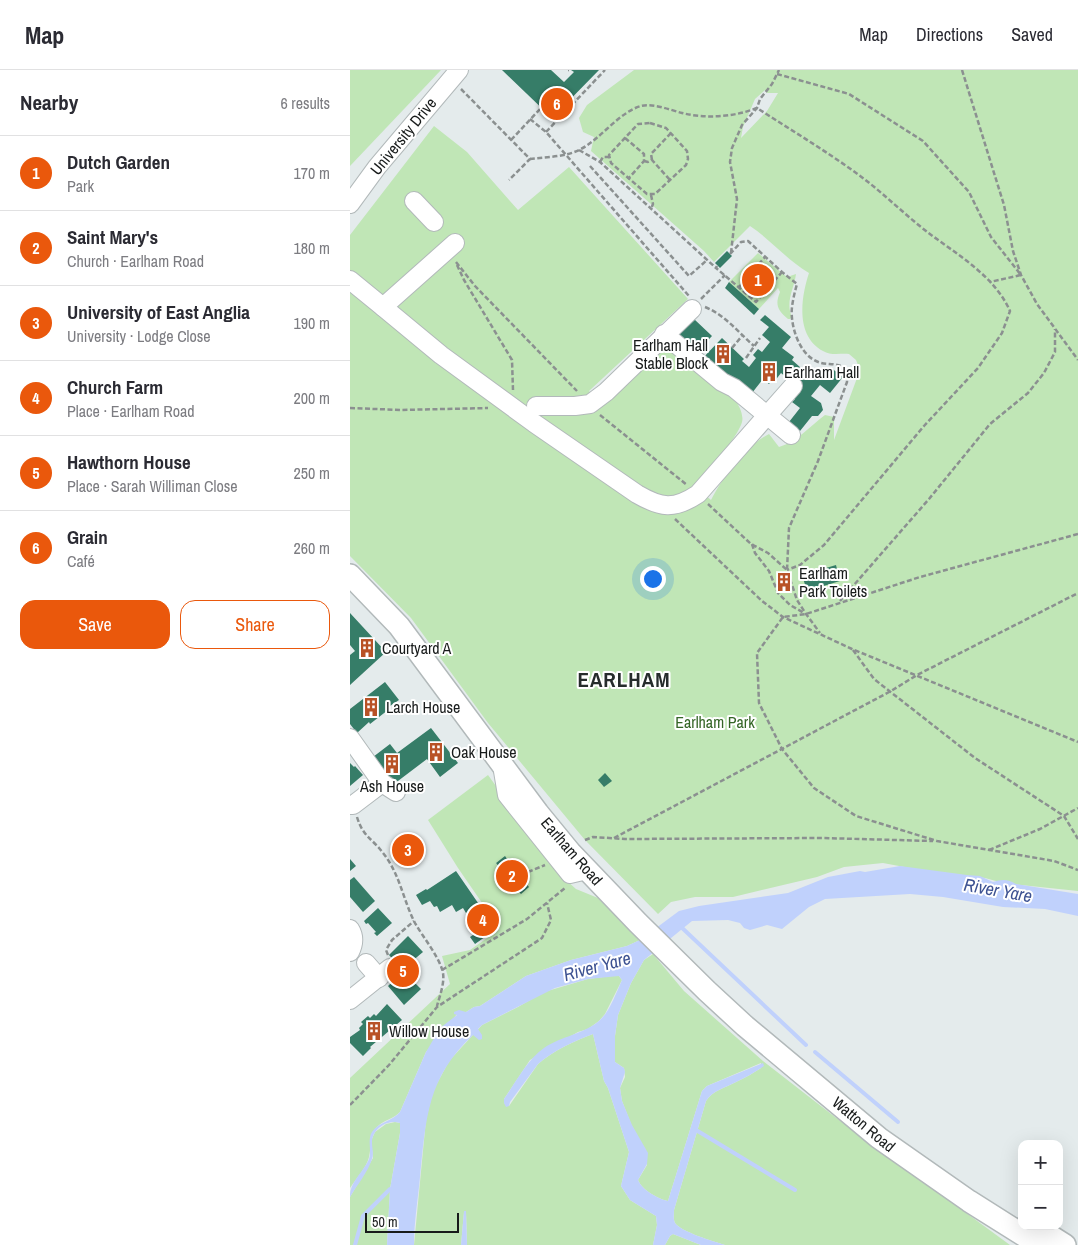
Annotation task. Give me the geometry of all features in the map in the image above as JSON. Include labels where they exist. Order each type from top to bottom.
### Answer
[{"type":"main road","name":"Earlham Road","points":[[350,576],[399,626],[538,813],[587,870],[680,965],[745,1026],[829,1095]]},
{"type":"main road","name":"Watton Road","points":[[829,1095],[855,1109],[1018,1215]]},
{"type":"main road","name":"Watton Road","points":[[829,1095],[879,1138],[969,1201],[1039,1245]]},
{"type":"main road","points":[[1041,1230],[1065,1245]]},
{"type":"street","name":"University Drive","points":[[350,204],[377,167],[455,74]]},
{"type":"street","points":[[414,201],[434,222]]},
{"type":"street","points":[[383,307],[455,243]]},
{"type":"street","points":[[350,280],[441,355],[534,423],[650,501],[662,505],[676,505],[687,502],[698,494],[793,386]]},
{"type":"street","points":[[514,408],[590,404],[606,392],[694,306]]},
{"type":"street","points":[[664,334],[792,436]]},
{"type":"street","points":[[534,423],[536,406]]},
{"type":"street","points":[[350,738],[389,788],[352,805]]},
{"type":"street","points":[[350,929],[353,933],[354,942],[350,952]]},
{"type":"street","points":[[350,1000],[385,973],[366,963]]},
{"type":"path","points":[[546,132],[605,70]]},
{"type":"path","points":[[962,70],[1004,205],[1013,251],[1021,275]]},
{"type":"path","points":[[730,254],[737,199],[730,162],[732,148],[742,125],[757,108],[778,72],[849,94],[923,142],[969,192],[991,237],[1021,275],[1037,304],[1078,360]]},
{"type":"path","points":[[455,74],[511,140],[530,159]]},
{"type":"path","points":[[509,180],[530,159],[579,150],[627,113],[642,106],[671,108],[682,113],[710,116],[744,114],[757,108]]},
{"type":"path","points":[[511,140],[542,108]]},
{"type":"path","points":[[757,108],[818,146],[860,176],[924,230],[962,257],[997,288],[1005,298],[1010,311],[1002,333],[978,368],[918,433],[824,545],[800,565],[787,570]]},
{"type":"path","points":[[530,119],[546,132],[694,306],[714,310],[731,324],[756,352]]},
{"type":"path","points":[[650,123],[666,128],[672,133],[687,151],[688,159],[686,165],[655,194],[647,194],[611,163],[609,155],[638,124],[650,123]]},
{"type":"path","points":[[625,138],[644,154],[651,154],[672,133]]},
{"type":"path","points":[[579,150],[600,162],[756,302],[782,272]]},
{"type":"path","points":[[628,179],[644,161],[644,154]]},
{"type":"path","points":[[651,154],[652,160],[670,180]]},
{"type":"path","points":[[600,162],[603,157],[609,157]]},
{"type":"path","points":[[644,161],[652,160]]},
{"type":"path","points":[[590,166],[688,276],[707,260]]},
{"type":"path","points":[[651,195],[653,204],[651,209]]},
{"type":"path","points":[[350,408],[401,410],[514,408],[512,360],[464,280],[456,262],[455,243]]},
{"type":"path","points":[[739,287],[765,258]]},
{"type":"path","points":[[456,262],[475,286],[601,416],[698,494],[751,544],[768,553],[787,570],[797,600],[821,634]]},
{"type":"path","points":[[756,268],[772,282]]},
{"type":"path","points":[[694,306],[718,284],[724,275]]},
{"type":"path","points":[[990,282],[1021,275]]},
{"type":"path","points":[[743,282],[760,296]]},
{"type":"path","points":[[838,603],[990,424],[1028,393],[1044,372],[1055,352],[1056,329]]},
{"type":"path","points":[[732,348],[742,336]]},
{"type":"path","points":[[746,358],[760,338]]},
{"type":"path","points":[[670,514],[762,601],[783,618],[852,649],[1078,742]]},
{"type":"path","points":[[1078,534],[920,577],[806,614],[783,618],[757,653],[759,703],[782,749],[814,788],[856,816],[937,841],[1054,861],[1078,870]]},
{"type":"path","points":[[751,544],[769,571],[778,593],[790,605],[806,614]]},
{"type":"path","points":[[775,586],[781,584]]},
{"type":"path","points":[[614,838],[891,692],[917,675],[1078,593]]},
{"type":"path","points":[[852,649],[874,679],[975,758],[1064,816],[1078,839]]},
{"type":"path","points":[[352,805],[360,828],[367,838],[383,853],[395,873],[414,921],[442,970],[442,987],[437,1007]]},
{"type":"path","points":[[989,850],[1040,829],[1078,808]]},
{"type":"path","points":[[585,840],[593,836],[625,839],[822,838],[937,841]]},
{"type":"path","points":[[528,872],[545,866]]},
{"type":"path","points":[[442,970],[527,919],[568,885]]},
{"type":"path","points":[[351,1103],[389,1064],[437,1007],[542,938],[551,920],[547,903]]},
{"type":"path","points":[[385,973],[386,950],[392,940],[414,921]]},
{"type":"green space","points":[[350,70],[441,70],[350,166]]},
{"type":"green space","name":"Earlham Park","points":[[634,70],[1078,70],[1078,891],[1003,883],[985,878],[883,863],[844,867],[817,877],[733,897],[695,897],[671,902],[658,914],[585,840],[488,723],[411,618],[350,556],[350,235],[434,126],[467,152],[518,210],[569,167],[688,299],[589,391],[600,404],[670,343],[716,379],[737,403],[742,415],[741,425],[737,433],[695,486],[711,500],[743,454],[760,439],[769,434],[779,447],[798,437],[825,415],[834,417],[834,440],[860,370],[856,360],[849,354],[826,353],[814,344],[808,336],[802,315],[804,293],[809,273],[750,226],[714,262],[591,151],[594,137],[583,132],[579,118],[587,105]],"holes":[[[765,90],[767,93],[778,93],[767,111],[741,138],[743,127],[755,99]]]},
{"type":"green space","points":[[758,253],[787,277],[796,274],[789,306],[792,317],[790,319],[779,310],[778,300],[780,292],[778,288],[759,309],[729,282]]},
{"type":"green space","points":[[488,775],[566,880],[576,889],[598,898],[640,940],[627,946],[571,960],[526,976],[480,1006],[457,1014],[426,1052],[400,1112],[379,1125],[374,1131],[371,1138],[368,1161],[350,1188],[350,1078],[450,984],[442,956],[470,950],[500,929],[428,820]],"holes":[[[505,857],[521,874],[526,870],[529,875],[516,891],[507,882],[502,886],[495,878],[502,870],[496,863]]]},
{"type":"green space","points":[[653,954],[684,991],[763,1061],[835,1117],[1010,1245],[725,1245],[698,1236],[678,1226],[674,1221],[674,1210],[706,1101],[716,1092],[761,1068],[761,1063],[707,1086],[702,1091],[668,1201],[647,1191],[638,1180],[647,1165],[622,1101],[620,1088],[625,1077],[624,1068],[615,1062],[615,1036],[618,1015],[631,983],[644,960]]},
{"type":"green space","points":[[619,976],[622,980],[605,1014],[588,1029],[578,1032],[530,1060],[504,1099],[504,1103],[509,1106],[538,1064],[544,1059],[564,1046],[593,1034],[604,1081],[629,1152],[621,1186],[630,1200],[656,1216],[657,1225],[653,1245],[467,1245],[466,1212],[464,1212],[461,1245],[414,1245],[426,1119],[433,1091],[449,1061],[482,1025],[544,992],[588,979]]},
{"type":"green space","points":[[400,1123],[400,1133],[390,1189],[387,1245],[350,1245],[350,1197],[373,1158],[371,1141],[375,1132],[386,1124]]},
{"type":"green space","points":[[673,1234],[701,1245],[665,1245]]},
{"type":"water","name":"River Yare","points":[[900,866],[980,876],[993,882],[1008,880],[1016,884],[1078,894],[1078,916],[1045,909],[1003,907],[943,897],[910,894],[825,899],[809,907],[782,929],[767,925],[750,930],[744,928],[740,923],[728,920],[692,921],[644,960],[631,983],[618,1015],[615,1036],[615,1062],[624,1068],[625,1072],[620,1088],[622,1101],[632,1125],[648,1153],[647,1164],[638,1180],[651,1194],[668,1201],[702,1091],[707,1086],[763,1063],[764,1066],[761,1068],[716,1092],[706,1101],[674,1210],[674,1221],[678,1226],[698,1236],[725,1245],[701,1245],[673,1234],[665,1245],[653,1245],[657,1225],[656,1216],[630,1200],[621,1186],[629,1152],[604,1081],[593,1034],[564,1046],[544,1059],[538,1064],[509,1106],[506,1107],[504,1103],[504,1099],[522,1072],[538,1053],[551,1044],[587,1029],[604,1016],[622,980],[619,976],[588,979],[555,988],[482,1025],[478,1029],[482,1039],[479,1040],[473,1035],[458,1051],[446,1067],[438,1083],[427,1117],[414,1245],[387,1245],[390,1189],[400,1123],[390,1122],[377,1129],[372,1143],[373,1157],[365,1174],[350,1197],[354,1182],[369,1159],[372,1132],[400,1112],[426,1052],[440,1028],[457,1015],[454,1012],[459,1010],[466,1012],[480,1006],[526,976],[571,960],[627,946],[640,940],[679,911],[699,906],[788,893],[828,877]]},
{"type":"water","points":[[464,1211],[466,1211],[467,1245],[461,1245]]},
{"type":"building","points":[[502,70],[551,70],[564,82],[574,72],[571,70],[599,70],[552,118]]},
{"type":"building","points":[[727,251],[732,256],[720,268],[715,263]]},
{"type":"building","points":[[729,282],[759,309],[754,315],[725,288]]},
{"type":"building","name":"Earlham Hall","points":[[765,315],[791,337],[782,348],[794,357],[792,360],[809,375],[812,371],[822,378],[830,367],[843,377],[830,393],[820,385],[811,396],[821,403],[823,410],[818,416],[812,416],[800,431],[789,422],[800,408],[792,402],[795,399],[791,397],[799,388],[781,373],[774,382],[772,380],[769,384],[763,379],[752,393],[729,376],[726,379],[701,360],[722,338],[744,359],[742,361],[749,367],[756,358],[753,355],[758,349],[762,352],[770,342],[762,335],[769,327],[760,320]]},
{"type":"building","points":[[694,319],[712,336],[693,356],[670,333],[682,321],[687,326]]},
{"type":"building","points":[[836,565],[840,581],[807,591],[802,575]]},
{"type":"building","name":"Earlham Park Toilets","points":[[785,574],[790,589],[784,591],[779,576]]},
{"type":"building","name":"Courtyard A","points":[[350,613],[386,652],[350,685],[350,655],[355,651],[350,645]]},
{"type":"building","name":"Larch House","points":[[385,682],[399,700],[357,733],[350,724],[350,709]]},
{"type":"building","points":[[431,728],[458,763],[440,777],[427,759],[394,784],[373,757],[390,744],[397,753]]},
{"type":"building","points":[[350,763],[363,775],[350,786]]},
{"type":"building","points":[[605,773],[612,781],[604,787],[598,780]]},
{"type":"building","points":[[505,856],[521,874],[526,870],[529,875],[524,881],[529,887],[521,894],[514,890],[507,882],[502,886],[495,878],[502,870],[496,863]]},
{"type":"building","points":[[350,859],[356,866],[350,871]]},
{"type":"building","points":[[456,871],[496,929],[475,944],[470,937],[482,929],[470,911],[466,913],[463,908],[456,912],[452,905],[440,912],[437,906],[434,907],[430,901],[422,905],[416,895]]},
{"type":"building","points":[[354,877],[375,901],[363,912],[350,897],[350,880]]},
{"type":"building","points":[[378,908],[392,923],[377,936],[374,933],[376,932],[364,921]]},
{"type":"building","points":[[408,936],[423,952],[411,962],[413,963],[408,968],[410,971],[407,973],[412,978],[410,980],[421,989],[404,1005],[388,986],[399,975],[396,971],[400,967],[389,955]]},
{"type":"building","name":"Willow House","points":[[387,1004],[402,1020],[370,1047],[363,1056],[350,1043],[350,1037],[360,1030],[359,1028],[363,1024],[361,1022],[368,1016],[370,1018],[374,1014],[376,1016]]},
{"type":"waterway","points":[[679,925],[806,1045]]},
{"type":"waterway","points":[[815,1052],[898,1122]]},
{"type":"waterway","points":[[696,1130],[795,1190]]},
{"type":"waterway","points":[[355,1245],[363,1216],[390,1189]]},
{"type":"place","name":"Grain","points":[[557,104]]},
{"type":"place","name":"Dutch Garden","points":[[758,280]]},
{"type":"place","name":"Earlham Hall Stable Block","points":[[723,354]]},
{"type":"place","name":"Earlham Hall","points":[[769,372]]},
{"type":"place","name":"Earlham Park Toilets","points":[[784,582]]},
{"type":"place","name":"Courtyard A","points":[[367,648]]},
{"type":"place","name":"Larch House","points":[[371,707]]},
{"type":"place","name":"Oak House","points":[[436,752]]},
{"type":"place","name":"Ash House","points":[[392,764]]},
{"type":"place","name":"University of East Anglia","points":[[408,850]]},
{"type":"place","name":"Saint Mary's","points":[[512,876]]},
{"type":"place","name":"Church Farm","points":[[483,920]]},
{"type":"place","name":"Hawthorn House","points":[[403,971]]},
{"type":"place","name":"Willow House","points":[[374,1031]]},
{"type":"district","name":"EARLHAM","points":[[624,679]]}]
